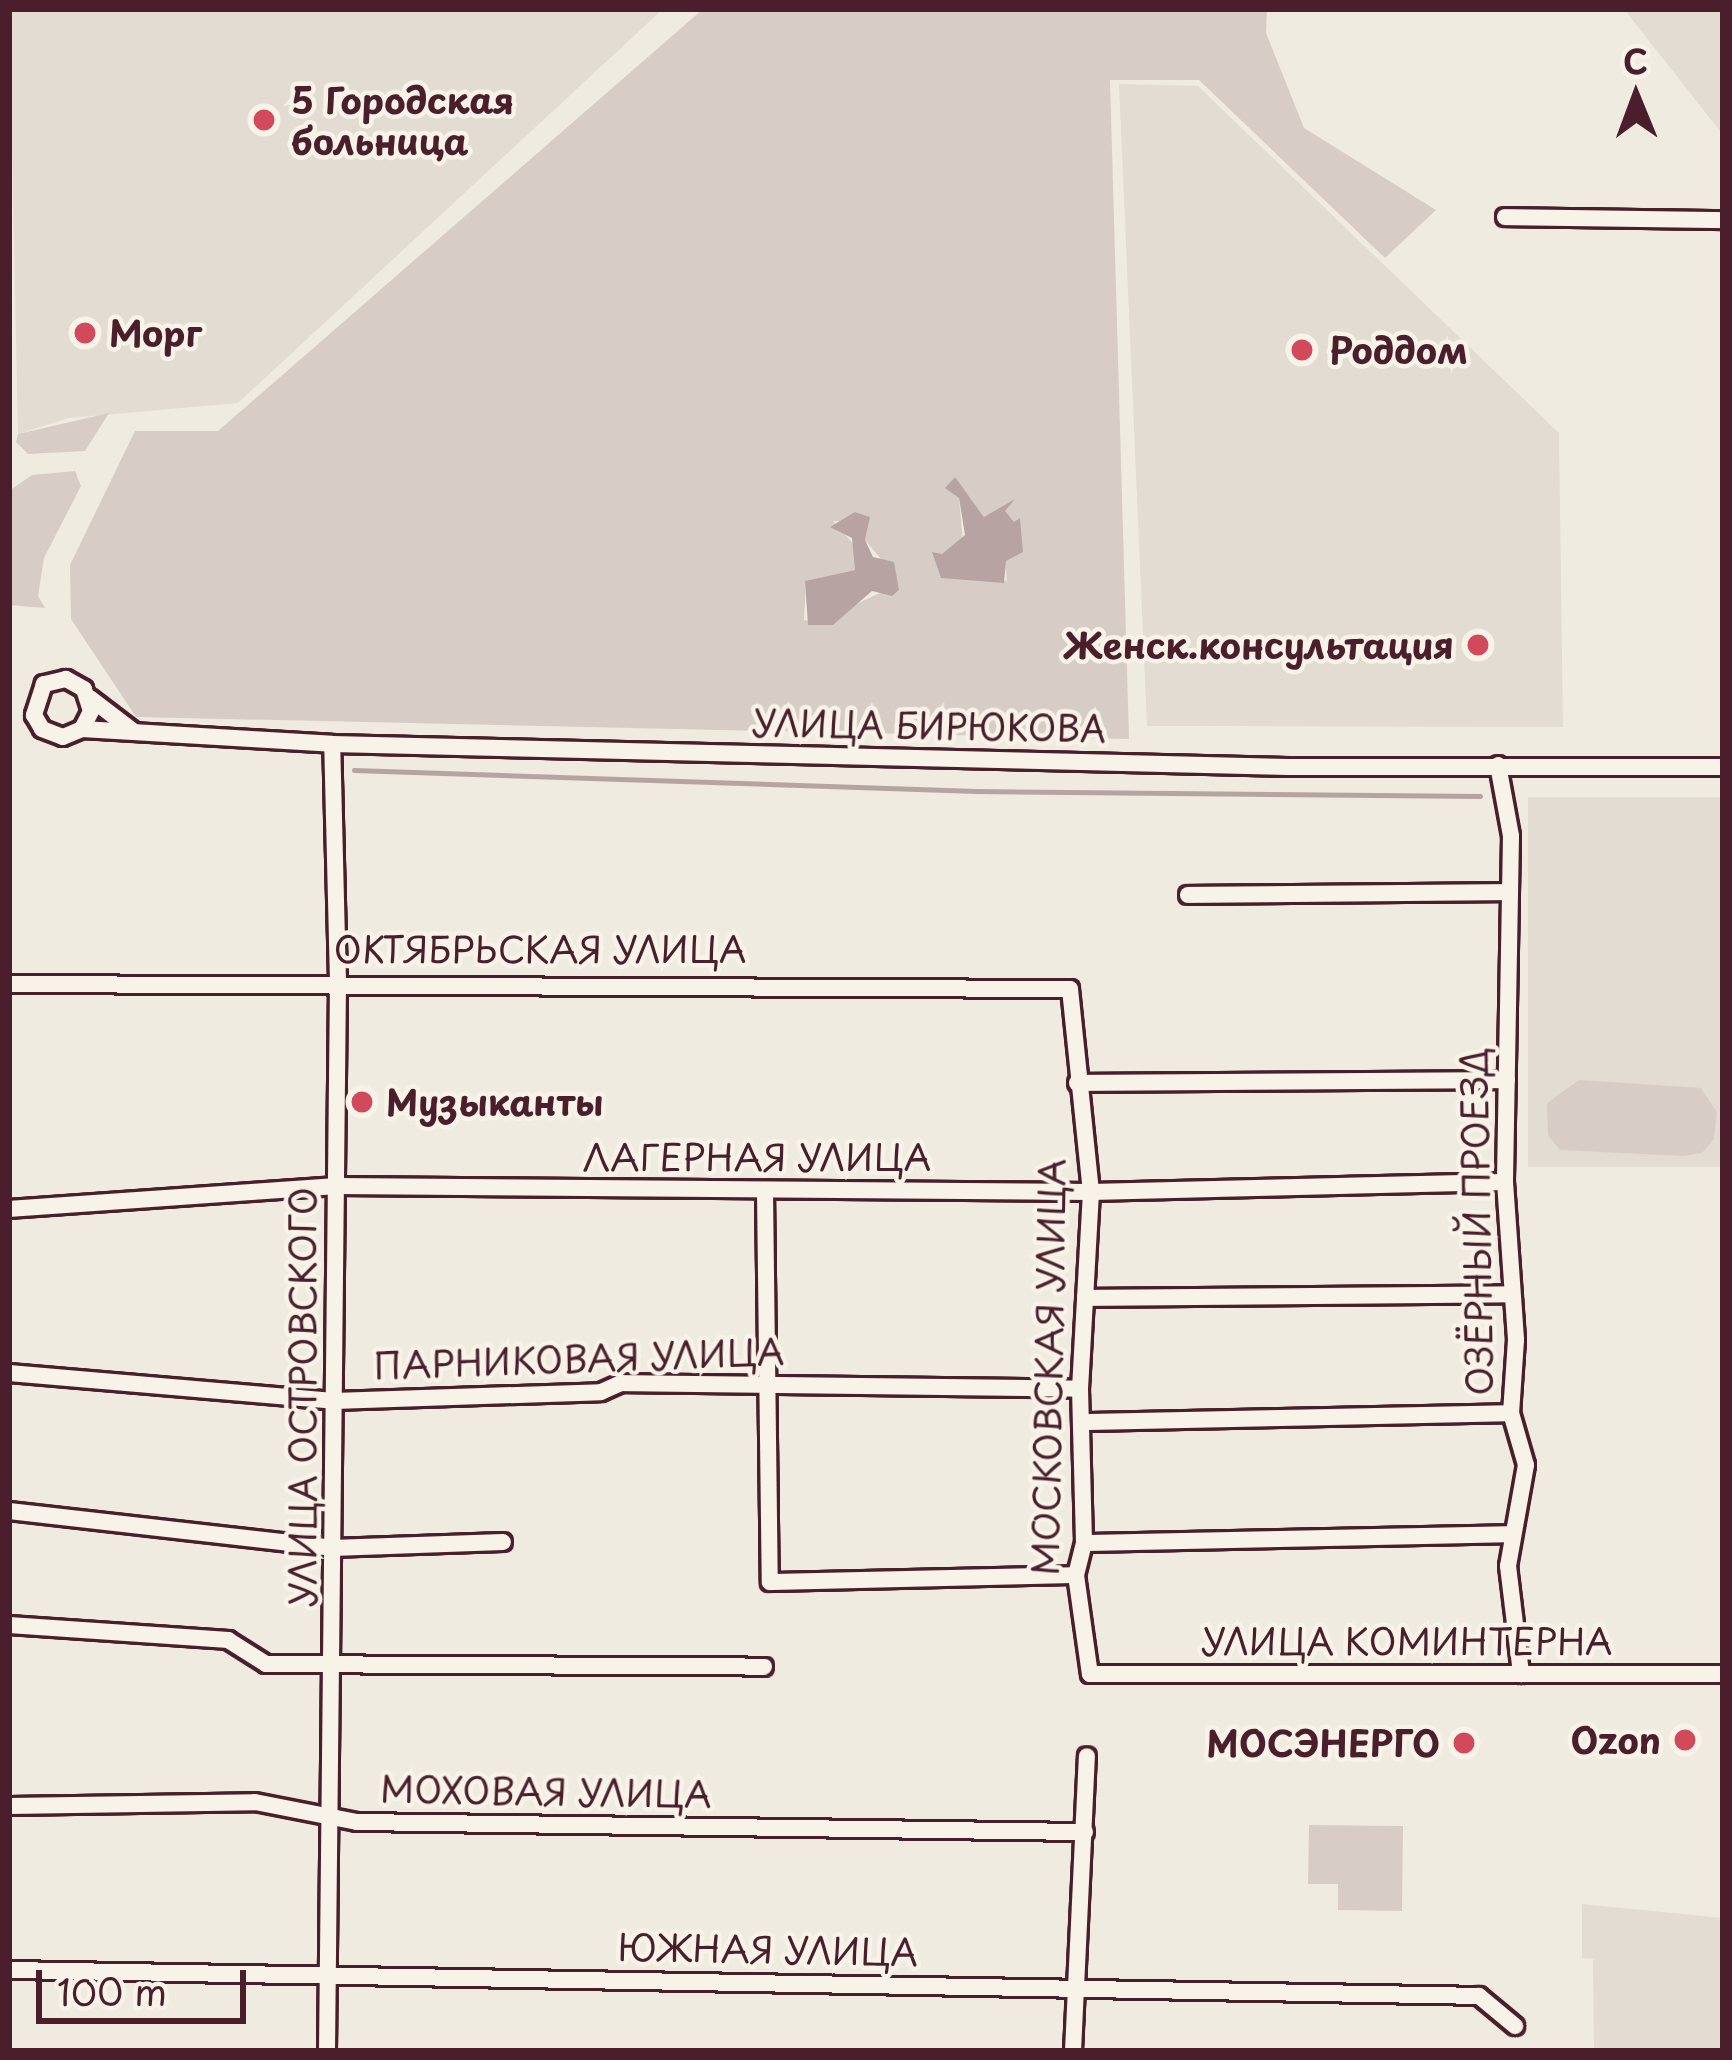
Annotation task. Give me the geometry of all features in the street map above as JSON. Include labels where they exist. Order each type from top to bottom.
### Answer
[{"type":"street","points":[[1505,217],[1723,220]]},
{"type":"street","name":"УЛИЦА БИРЮКОВА","points":[[89,698],[76,682],[60,679],[33,701],[38,723],[50,734],[82,729],[332,744],[1288,767],[1723,767]]},
{"type":"street","points":[[82,729],[89,698],[134,732]]},
{"type":"street","name":"УЛИЦА ОСТРОВСКОГО","points":[[327,2051],[338,982],[332,744]]},
{"type":"street","name":"ОЗЁРНЫЙ ПРОЕЗД","points":[[1498,765],[1511,836],[1505,1182],[1512,1294],[1511,1413],[1526,1465],[1511,1534],[1521,1674]]},
{"type":"street","points":[[1189,895],[1510,892]]},
{"type":"street","name":"ОКТЯБРЬСКАЯ УЛИЦА","points":[[9,984],[1070,989]]},
{"type":"street","name":"МОСКОВСКАЯ УЛИЦА","points":[[1070,989],[1091,1192],[1080,1389],[1085,1421],[1084,1543],[1076,1575],[1090,1673]]},
{"type":"street","points":[[1077,1083],[1507,1080]]},
{"type":"street","name":"ЛАГЕРНАЯ УЛИЦА","points":[[9,1209],[336,1186],[1091,1192],[1505,1182]]},
{"type":"street","points":[[765,1192],[770,1582],[1076,1575]]},
{"type":"street","points":[[1085,1298],[1512,1294]]},
{"type":"street","name":"ПАРНИКОВАЯ УЛИЦА","points":[[9,1373],[334,1401],[764,1382],[1080,1389]]},
{"type":"street","points":[[1085,1421],[1511,1413]]},
{"type":"street","points":[[9,1511],[332,1548],[503,1542]]},
{"type":"street","points":[[1084,1543],[1511,1534]]},
{"type":"street","points":[[9,1624],[228,1640],[266,1664],[764,1666]]},
{"type":"street","name":"УЛИЦА КОМИНТЕРНА","points":[[1090,1673],[1723,1674]]},
{"type":"street","points":[[1073,2051],[1087,1756]]},
{"type":"street","name":"МОХОВАЯ УЛИЦА","points":[[9,1806],[255,1802],[357,1822],[1085,1832]]},
{"type":"street","name":"ЮЖНАЯ УЛИЦА","points":[[9,1970],[1078,1985],[1479,1996],[1515,2026]]},
{"type":"shaded area","points":[[9,9],[663,9],[238,403],[69,418],[18,434]]},
{"type":"shaded area","points":[[703,9],[1267,9],[1266,33],[1304,128],[1436,210],[1385,258],[1199,80],[1110,80],[1129,739],[136,717],[71,619],[70,565],[135,431],[218,431]],"holes":[[[968,495],[985,518],[1011,503],[1004,511],[1023,551],[1005,561],[1007,581],[941,572],[963,542],[959,498]],[[855,512],[869,517],[865,540],[881,559],[886,590],[846,609],[833,625],[804,620],[806,581],[855,570],[857,548],[833,521],[847,522]]]},
{"type":"shaded area","points":[[1624,9],[1723,9],[1723,135]]},
{"type":"shaded area","name":"Роддом","points":[[1119,84],[1198,86],[1559,433],[1563,727],[1147,726]]},
{"type":"shaded area","points":[[109,413],[85,451],[28,454],[16,442],[18,434]]},
{"type":"shaded area","points":[[75,471],[81,486],[44,558],[38,596],[45,608],[9,605],[9,491],[32,475]]},
{"type":"shaded area","points":[[955,477],[984,517],[1015,499],[1005,511],[1014,522],[1020,518],[1023,552],[1006,561],[1004,583],[941,578],[932,552],[942,554],[965,535],[959,498],[945,488]]},
{"type":"shaded area","points":[[855,512],[870,517],[865,540],[873,557],[894,562],[899,590],[892,596],[872,591],[833,625],[808,625],[805,581],[855,570],[852,538],[830,527]]},
{"type":"shaded area","points":[[1528,797],[1723,797],[1723,1167],[1528,1167]]},
{"type":"shaded area","points":[[1579,1080],[1701,1088],[1717,1112],[1714,1139],[1702,1153],[1683,1156],[1560,1150],[1548,1135],[1547,1103]]},
{"type":"shaded area","points":[[1309,1825],[1403,1826],[1402,1911],[1338,1910],[1338,1884],[1308,1884]]},
{"type":"shaded area","points":[[1582,1904],[1723,1918],[1723,2051],[1594,2051],[1593,1959],[1582,1958]]},
{"type":"waterway","points":[[354,770],[976,791],[1480,796]]},
{"type":"place","name":"5 Городская больница","points":[[264,120]]},
{"type":"place","name":"Морг","points":[[85,333]]},
{"type":"place","name":"Роддом","points":[[1302,350]]},
{"type":"place","name":"Женск.консультация","points":[[1478,645]]},
{"type":"place","name":"Музыканты","points":[[362,1102]]},
{"type":"place","name":"Ozon","points":[[1685,1740]]},
{"type":"place","name":"МОСЭНЕРГО","points":[[1464,1743]]}]
